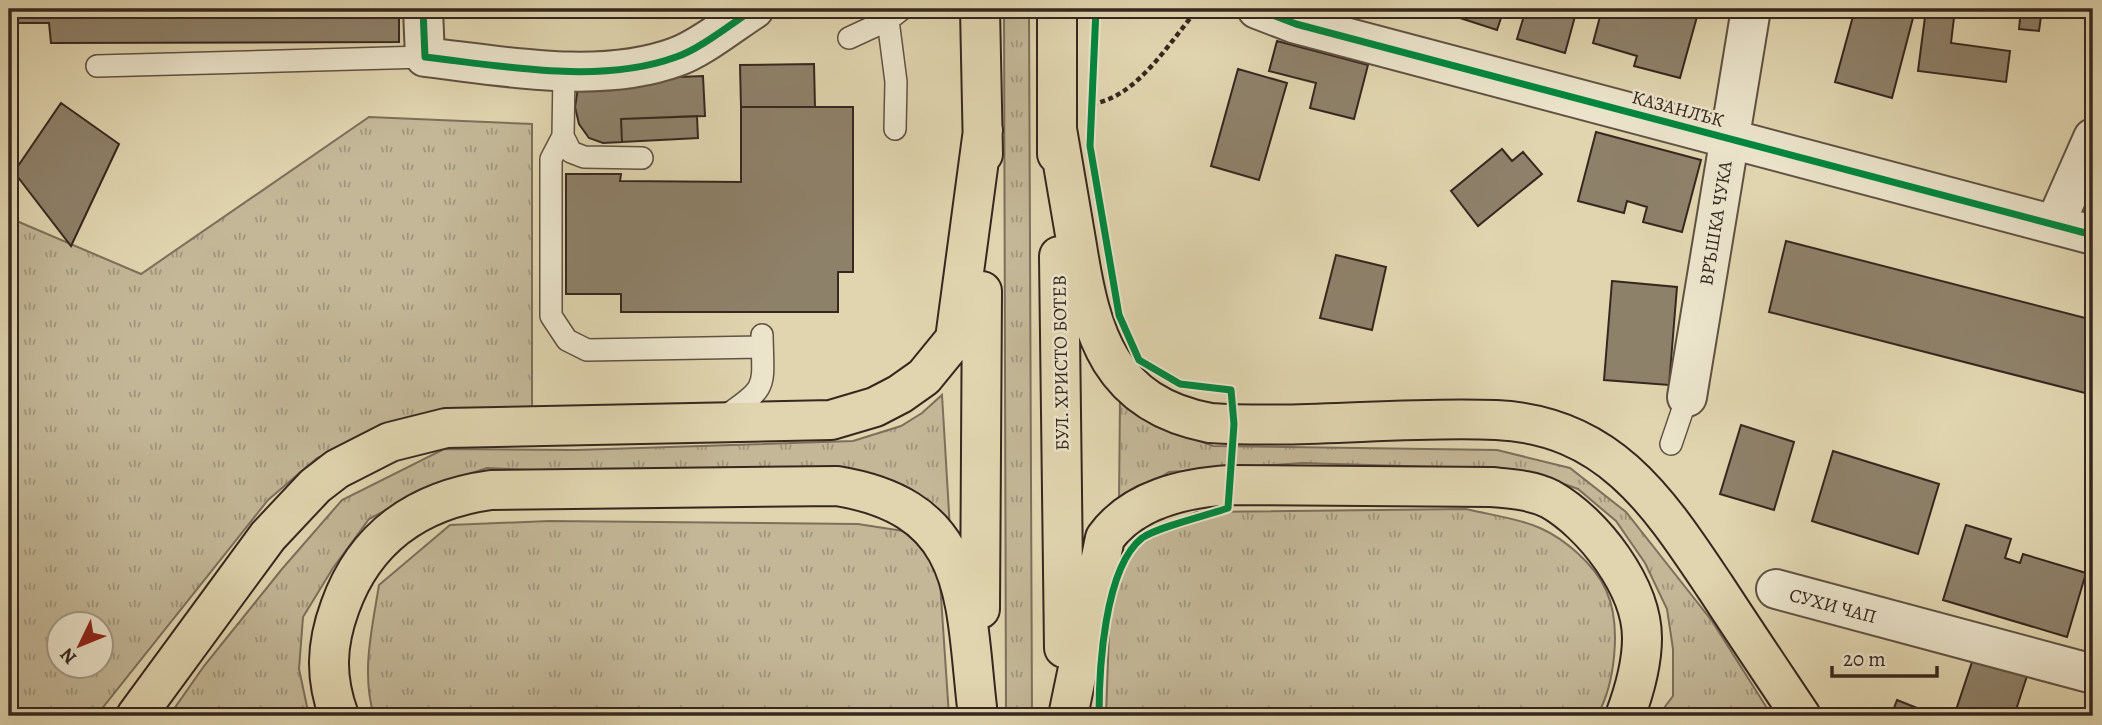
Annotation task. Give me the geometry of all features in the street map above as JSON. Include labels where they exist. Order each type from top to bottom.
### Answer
[{"type":"highway","points":[[979,716],[983,130],[980,9]]},
{"type":"highway","name":"БУЛ. ХРИСТО БОТЕВ","points":[[1057,9],[1069,112],[1066,716]]},
{"type":"highway","points":[[1069,112],[1092,324],[1111,361],[1144,396],[1166,411],[1210,423],[1497,420],[1558,430],[1587,443],[1615,462],[1665,512],[1801,716]]},
{"type":"highway","points":[[136,716],[290,511],[337,469],[390,442],[446,428],[831,420],[853,415],[900,394],[924,377],[944,356],[955,339],[983,130]]},
{"type":"highway","points":[[1066,716],[1105,538],[1116,522],[1165,496],[1198,487],[1230,485],[1492,487],[1526,490],[1550,500],[1596,536],[1608,552],[1640,616],[1642,638],[1639,669],[1625,716]]},
{"type":"highway","points":[[339,716],[327,661],[330,637],[346,590],[368,552],[384,537],[400,524],[439,503],[491,490],[823,486],[865,491],[897,503],[920,518],[939,536],[962,583],[979,716]]},
{"type":"street","points":[[422,9],[425,57],[564,74],[638,65],[677,57],[754,9]]},
{"type":"street","name":"КАЗАНЛЪК","points":[[1257,9],[1296,24],[2093,235]]},
{"type":"street","name":"ВРЪШКА ЧУКА","points":[[1687,397],[1751,9]]},
{"type":"street","points":[[2055,224],[2093,138]]},
{"type":"street","name":"СУХИ ЧАП","points":[[1776,589],[2093,674]]},
{"type":"lane","points":[[849,38],[895,14],[895,129]]},
{"type":"lane","points":[[97,66],[425,57]]},
{"type":"lane","points":[[564,74],[563,136],[551,159],[551,316],[567,340],[587,351],[762,341],[763,379],[760,390],[716,423]]},
{"type":"lane","points":[[563,136],[571,152],[584,157],[642,158]]},
{"type":"lane","points":[[1671,444],[1687,397]]},
{"type":"path","points":[[1069,112],[1107,102],[1125,92],[1198,9]]},
{"type":"path","points":[[1069,112],[1093,90]]},
{"type":"path","points":[[1069,112],[1092,115]]},
{"type":"green space","points":[[1004,9],[1029,9],[1032,716],[1006,716]]},
{"type":"green space","points":[[369,117],[532,124],[532,409],[369,434],[317,458],[268,500],[96,716],[9,716],[9,222],[12,219],[141,274]]},
{"type":"green space","points":[[942,395],[950,529],[937,512],[641,475],[487,468],[427,488],[369,519],[333,568],[303,617],[299,669],[309,716],[169,716],[204,666],[342,500],[444,449],[576,450],[853,441],[901,426],[922,413]]},
{"type":"green space","points":[[1120,397],[1151,423],[1213,446],[1497,450],[1570,468],[1626,512],[1712,621],[1772,716],[1658,716],[1673,696],[1673,649],[1667,609],[1645,563],[1616,521],[1578,489],[1545,477],[1505,469],[1302,463],[1169,472],[1119,504]]},
{"type":"green space","points":[[1466,509],[1540,528],[1569,546],[1595,571],[1611,604],[1615,637],[1612,671],[1597,716],[1106,716],[1111,578],[1118,556],[1147,533],[1197,512]]},
{"type":"green space","points":[[549,521],[858,524],[903,531],[925,548],[940,582],[949,716],[374,716],[368,667],[379,585],[450,525]]},
{"type":"building","points":[[15,9],[399,9],[399,42],[51,43],[49,23],[15,23]]},
{"type":"building","points":[[1456,9],[1504,9],[1497,30],[1454,16]]},
{"type":"building","points":[[1526,9],[1577,9],[1565,53],[1517,39]]},
{"type":"building","points":[[1602,9],[1683,9],[1698,13],[1680,78],[1634,66],[1637,56],[1593,43]]},
{"type":"building","points":[[1855,9],[1878,9],[1913,18],[1892,98],[1835,82]]},
{"type":"building","points":[[1926,9],[1955,9],[1951,43],[2010,51],[2006,82],[1918,71]]},
{"type":"building","points":[[2021,9],[2042,9],[2039,31],[2019,29]]},
{"type":"building","points":[[1277,41],[1368,65],[1354,119],[1310,108],[1316,83],[1269,71]]},
{"type":"building","points":[[814,64],[815,107],[741,107],[740,65]]},
{"type":"building","points":[[1238,69],[1287,83],[1259,180],[1211,166]]},
{"type":"building","points":[[703,76],[705,116],[621,119],[622,142],[603,143],[589,138],[579,124],[575,107],[579,81]]},
{"type":"building","points":[[61,103],[119,144],[71,246],[14,172]]},
{"type":"building","points":[[741,107],[853,107],[853,272],[838,272],[838,312],[621,312],[621,294],[566,294],[566,174],[621,174],[620,181],[741,182]]},
{"type":"building","points":[[697,116],[698,138],[622,142],[621,119]]},
{"type":"building","points":[[1596,132],[1701,160],[1682,232],[1643,222],[1647,207],[1627,201],[1624,213],[1578,201]]},
{"type":"building","points":[[1502,149],[1512,161],[1523,152],[1542,174],[1478,226],[1451,191]]},
{"type":"building","points":[[1786,241],[2093,320],[2093,395],[1769,312]]},
{"type":"building","points":[[1336,255],[1386,267],[1372,330],[1320,318]]},
{"type":"building","points":[[1612,281],[1677,287],[1669,385],[1604,380]]},
{"type":"building","points":[[1741,425],[1794,442],[1774,510],[1720,494]]},
{"type":"building","points":[[1833,451],[1939,484],[1918,554],[1812,521]]},
{"type":"building","points":[[1966,525],[2011,539],[2005,558],[2020,563],[2023,554],[2086,573],[2067,637],[1943,600]]},
{"type":"building","points":[[1973,659],[2027,676],[2014,716],[1954,716]]},
{"type":"building","points":[[1897,700],[1937,716],[1891,716]]},
{"type":"cycle path","points":[[423,9],[425,57],[519,68],[584,72],[647,65],[676,57],[705,42],[754,9]]},
{"type":"cycle path","points":[[1096,9],[1090,146],[1119,315],[1139,360],[1180,384],[1231,390],[1234,424],[1228,508],[1142,538],[1129,552],[1119,572],[1106,621],[1100,673],[1099,716]]},
{"type":"cycle path","points":[[1257,9],[1296,24],[2093,235]]}]
